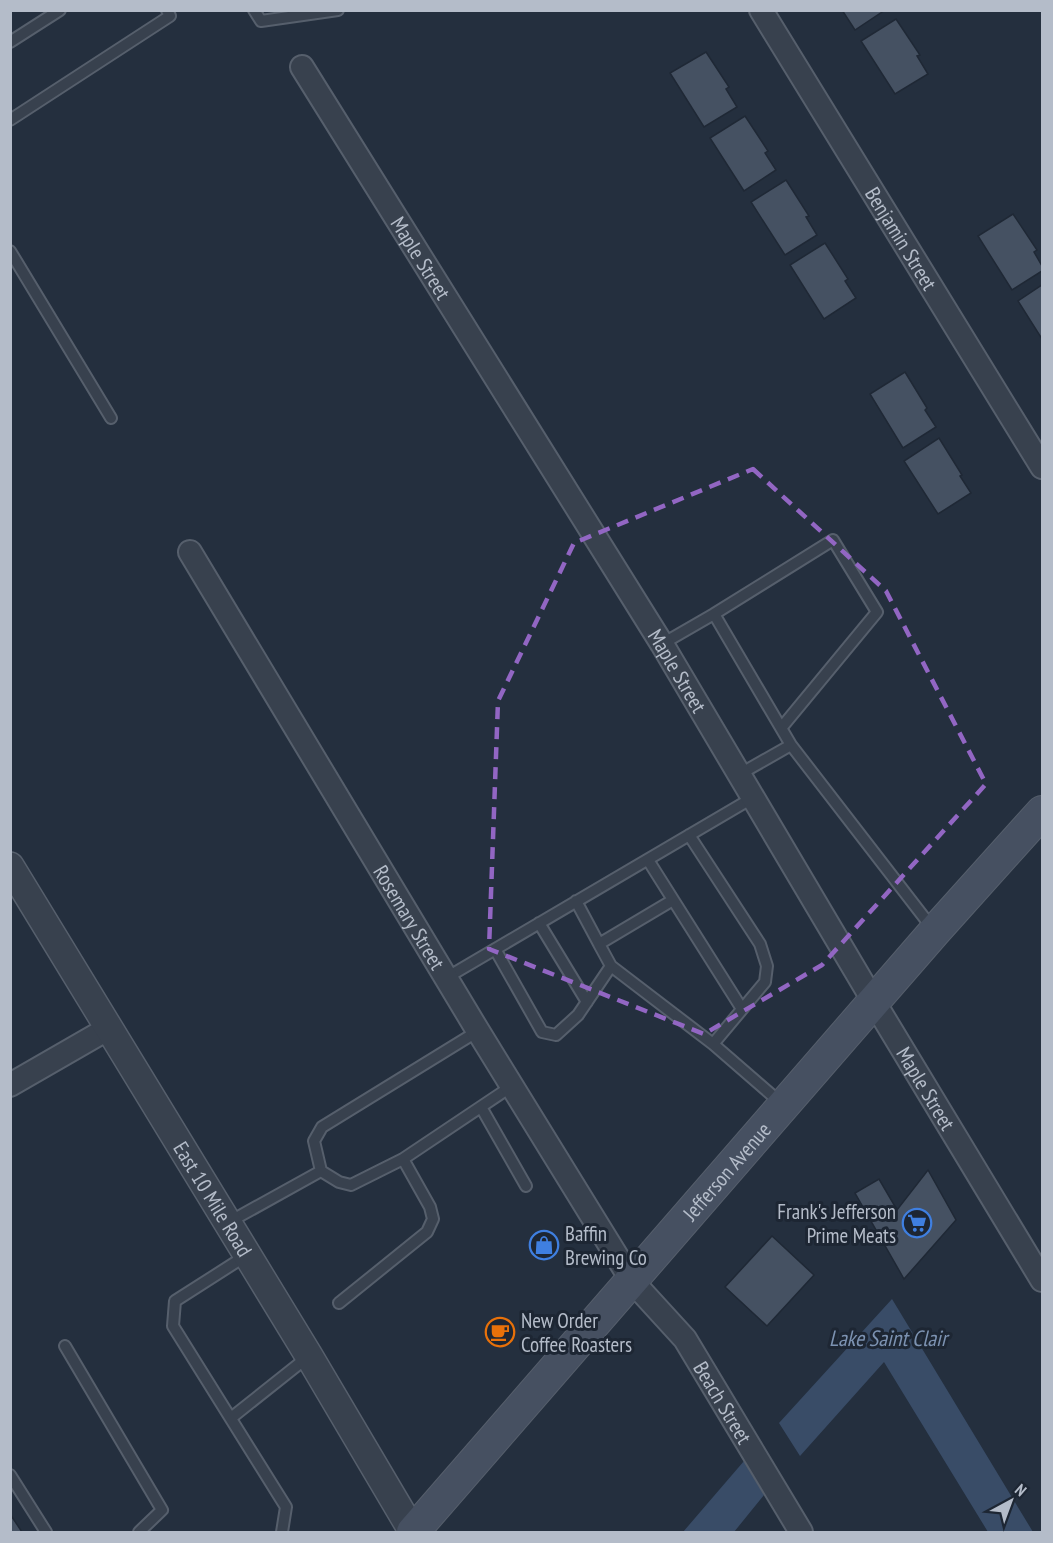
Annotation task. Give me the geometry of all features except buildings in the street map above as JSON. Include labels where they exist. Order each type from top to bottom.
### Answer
[{"type":"main road","name":"Jefferson Avenue","points":[[413,1532],[1042,812]]},
{"type":"street","name":"Benjamin Street","points":[[761,10],[1042,468]]},
{"type":"street","name":"Maple Street","points":[[302,67],[662,644],[1042,1280]]},
{"type":"street","name":"Rosemary Street","points":[[190,552],[478,1031],[632,1281]]},
{"type":"street","name":"East 10 Mile Road","points":[[10,866],[309,1356],[413,1532]]},
{"type":"street","points":[[10,1085],[109,1028]]},
{"type":"street","name":"Beach Street","points":[[632,1281],[685,1339],[801,1533]]},
{"type":"lane","points":[[10,42],[60,10]]},
{"type":"lane","points":[[10,120],[170,16],[167,10]]},
{"type":"lane","points":[[254,10],[261,21],[338,10]]},
{"type":"lane","points":[[10,251],[111,418]]},
{"type":"lane","points":[[662,644],[833,540],[877,612],[782,727]]},
{"type":"lane","points":[[714,614],[791,745],[935,932]]},
{"type":"lane","points":[[740,774],[791,745]]},
{"type":"lane","points":[[446,978],[754,797]]},
{"type":"lane","points":[[689,835],[760,944],[767,966],[765,982],[713,1044]]},
{"type":"lane","points":[[648,860],[742,1009]]},
{"type":"lane","points":[[599,944],[673,900]]},
{"type":"lane","points":[[576,901],[611,966],[713,1044],[784,1106]]},
{"type":"lane","points":[[539,923],[587,1002]]},
{"type":"lane","points":[[495,949],[542,1032],[556,1035],[578,1015],[611,966]]},
{"type":"lane","points":[[478,1031],[322,1127],[314,1141],[321,1171],[339,1182],[351,1185],[403,1159],[512,1086]]},
{"type":"lane","points":[[481,1107],[526,1186]]},
{"type":"lane","points":[[339,1303],[427,1232],[433,1219],[430,1207],[403,1159]]},
{"type":"lane","points":[[228,1223],[321,1171]]},
{"type":"lane","points":[[247,1255],[175,1301],[173,1326],[286,1507],[282,1533]]},
{"type":"lane","points":[[65,1346],[162,1510],[139,1533]]},
{"type":"lane","points":[[231,1418],[309,1356]]},
{"type":"lane","points":[[10,1475],[46,1533]]},
{"type":"highlighted area","points":[[753,469],[886,591],[986,784],[822,965],[704,1034],[489,949],[498,701],[574,543]]},
{"type":"water","name":"Lake Saint Clair","points":[[892,1299],[1033,1532],[988,1532],[884,1362],[800,1456],[779,1423]]},
{"type":"water","points":[[744,1461],[764,1495],[734,1532],[683,1532]]},
{"type":"place","name":"Frank's Jefferson Prime Meats","points":[[917,1223]]},
{"type":"place","name":"Baffin Brewing Co","points":[[544,1245]]},
{"type":"place","name":"New Order Coffee Roasters","points":[[500,1332]]}]
